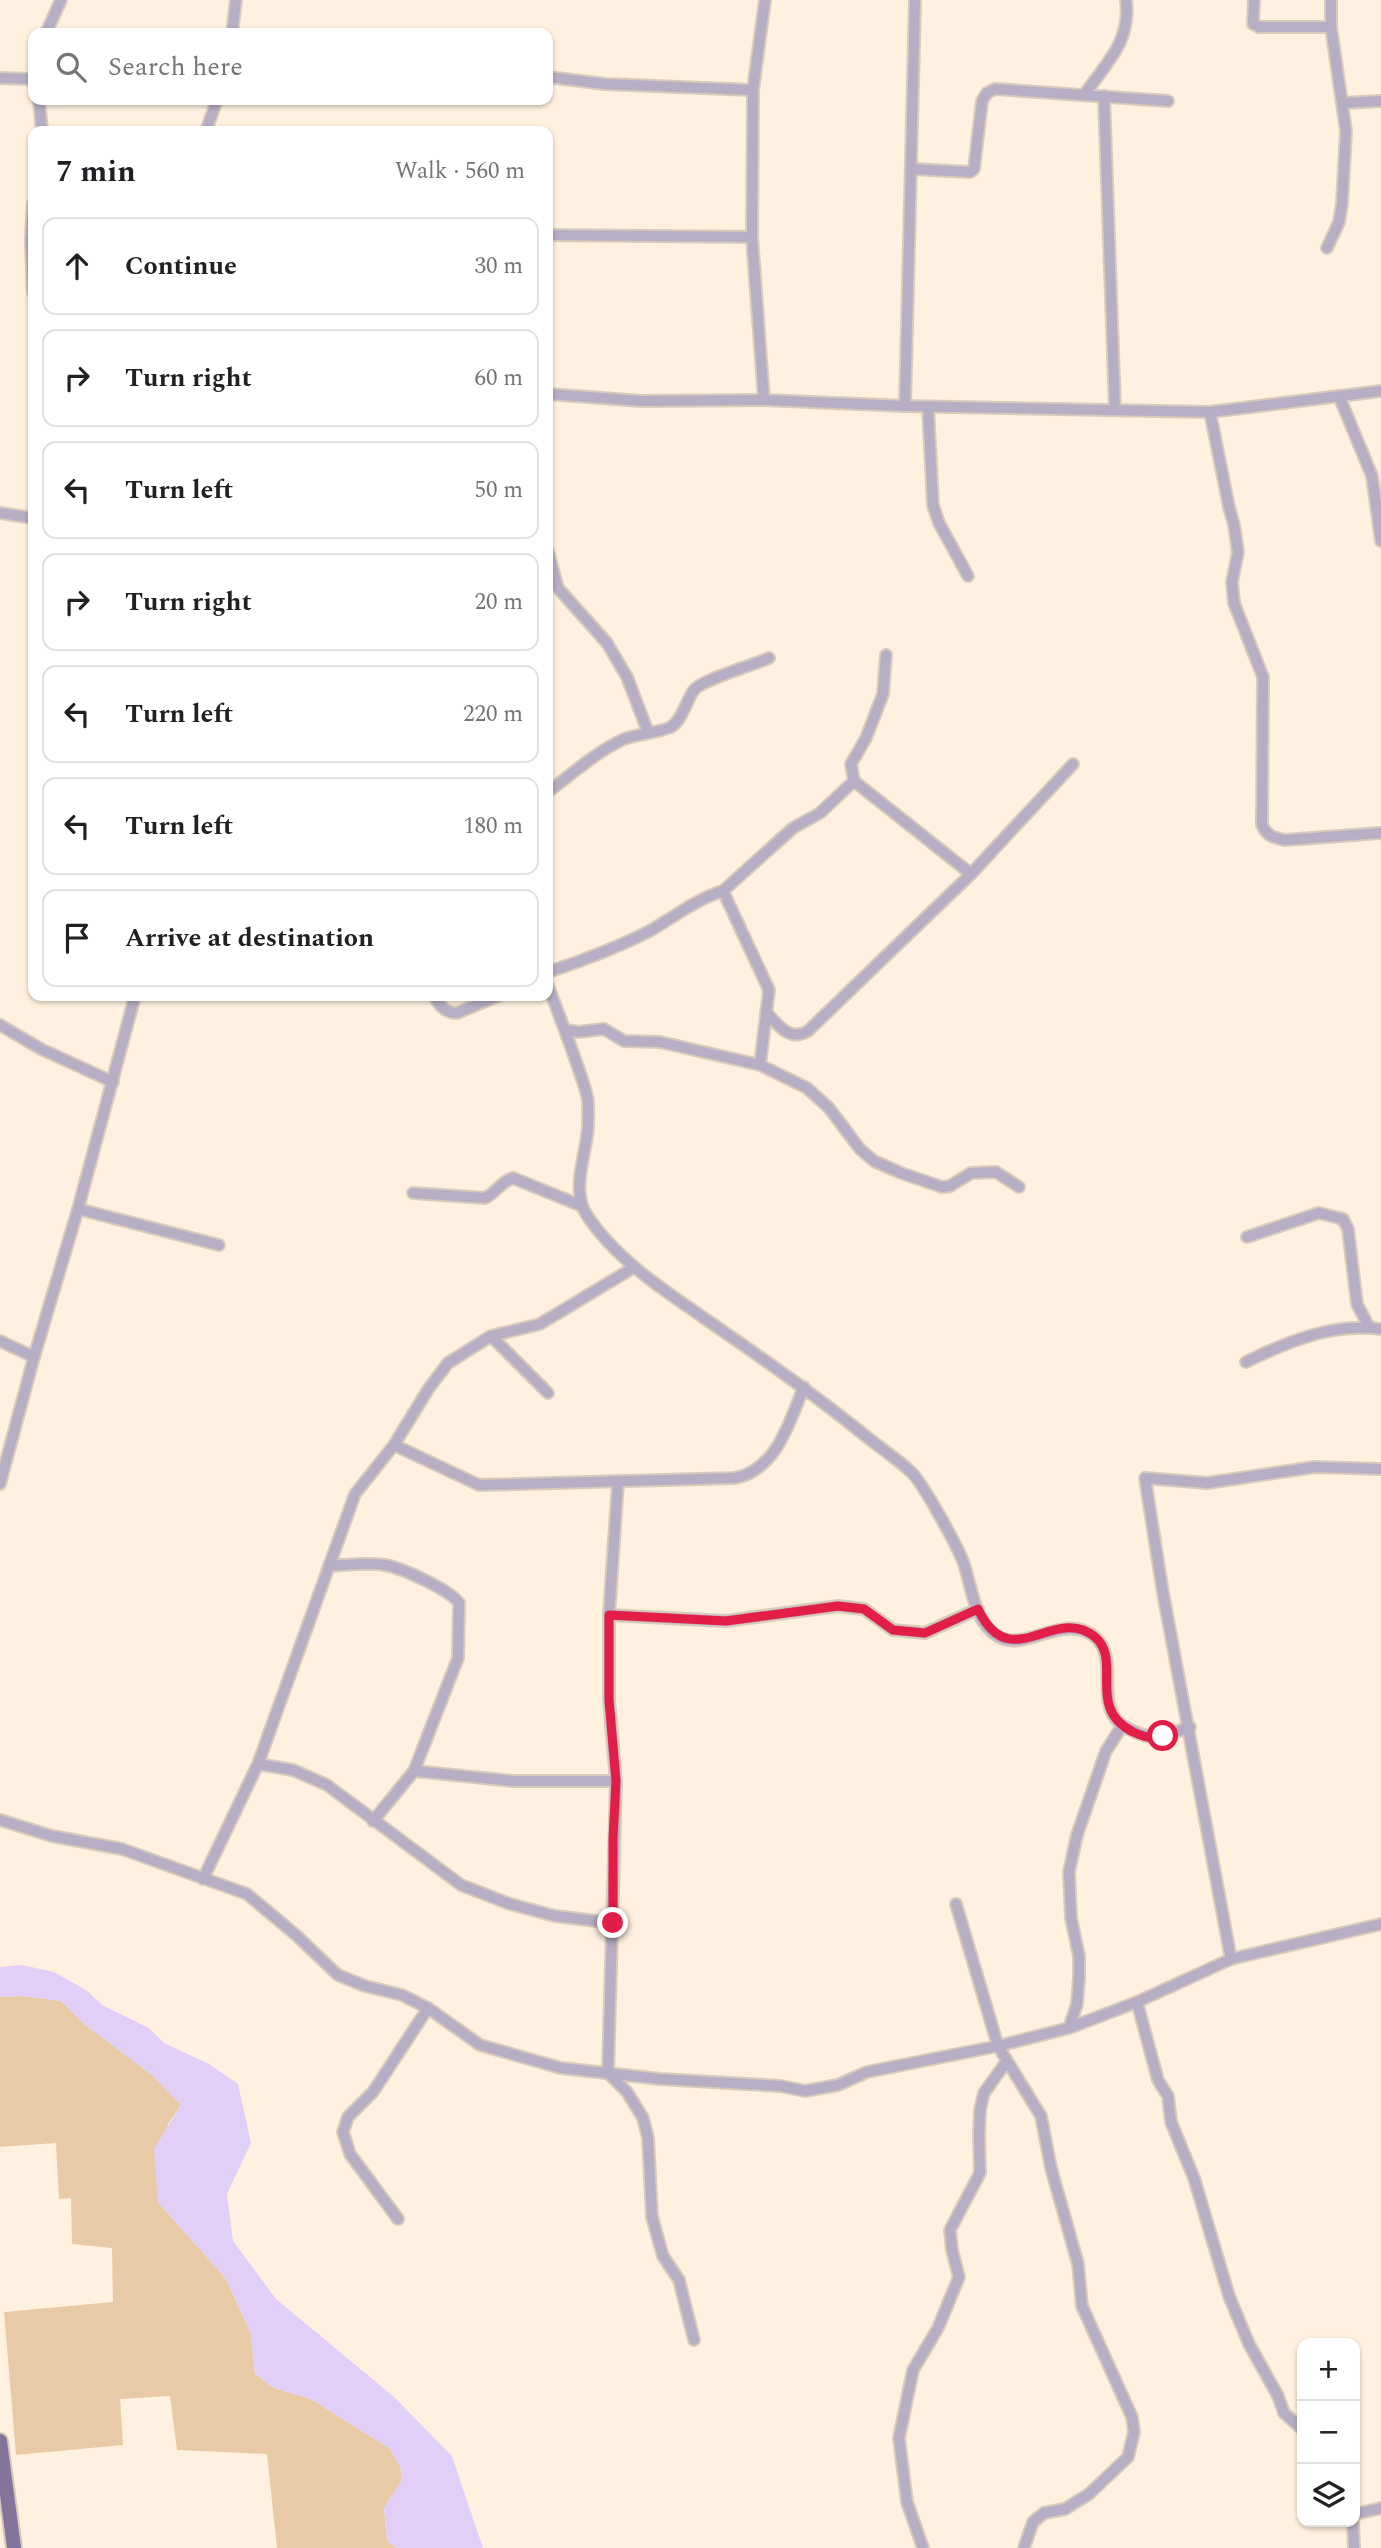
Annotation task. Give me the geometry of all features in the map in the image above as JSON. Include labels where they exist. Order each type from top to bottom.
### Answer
[{"type":"main road","points":[[0,2441],[5,2513],[14,2548]]},
{"type":"street","points":[[48,28],[61,0]]},
{"type":"street","points":[[233,28],[236,0]]},
{"type":"street","points":[[764,400],[752,237],[753,90],[765,0]]},
{"type":"street","points":[[905,406],[915,0]]},
{"type":"street","points":[[1084,95],[1123,39],[1127,25],[1126,0]]},
{"type":"street","points":[[1254,0],[1253,24],[1259,27],[1331,27]]},
{"type":"street","points":[[1327,248],[1339,222],[1342,204],[1346,131],[1331,27],[1331,0]]},
{"type":"street","points":[[0,78],[28,79]]},
{"type":"street","points":[[553,78],[605,84],[753,90]]},
{"type":"street","points":[[911,170],[970,172],[974,169],[982,101],[987,93],[995,89],[1168,101]]},
{"type":"street","points":[[1104,96],[1115,410]]},
{"type":"street","points":[[1343,103],[1381,101]]},
{"type":"street","points":[[39,105],[42,126]]},
{"type":"street","points":[[208,126],[215,105]]},
{"type":"street","points":[[553,235],[752,237]]},
{"type":"street","points":[[553,394],[641,401],[764,400],[928,407],[1210,412],[1381,391]]},
{"type":"street","points":[[1339,396],[1371,476],[1381,541]]},
{"type":"street","points":[[928,407],[933,505],[939,523],[968,576]]},
{"type":"street","points":[[1210,412],[1238,552],[1232,582],[1234,603],[1263,677],[1262,825],[1273,837],[1285,841],[1381,834]]},
{"type":"street","points":[[0,513],[28,517]]},
{"type":"street","points":[[553,590],[607,643],[626,677],[648,732]]},
{"type":"street","points":[[886,655],[883,694],[866,738],[851,765],[854,781],[971,874]]},
{"type":"street","points":[[553,788],[604,750],[625,738],[671,727],[694,690],[703,682],[769,658]]},
{"type":"street","points":[[766,1012],[792,1035],[801,1035],[808,1031],[971,874],[1073,765]]},
{"type":"street","points":[[553,970],[648,932],[710,895],[723,891],[793,828],[820,813],[854,781]]},
{"type":"street","points":[[723,891],[769,990],[760,1065]]},
{"type":"street","points":[[553,998],[588,1098],[588,1133],[580,1174],[582,1206],[587,1216],[633,1268],[804,1387],[913,1474],[964,1563],[970,1593],[985,1624],[1000,1638],[1015,1640],[1065,1628],[1082,1631],[1097,1638],[1104,1653],[1107,1702],[1112,1717],[1122,1726],[1146,1738],[1189,1727]]},
{"type":"street","points":[[0,1484],[134,1001]]},
{"type":"street","points":[[437,1001],[451,1013],[486,1001]]},
{"type":"street","points":[[0,1025],[41,1049],[113,1082]]},
{"type":"street","points":[[566,1030],[578,1032],[604,1029],[624,1041],[660,1042],[760,1065],[807,1088],[829,1108],[860,1149],[883,1165],[942,1187],[950,1186],[971,1174],[987,1171],[996,1172],[1018,1187]]},
{"type":"street","points":[[413,1193],[485,1198],[502,1183],[513,1178],[582,1206]]},
{"type":"street","points":[[78,1209],[219,1245]]},
{"type":"street","points":[[1247,1237],[1319,1213],[1343,1219],[1348,1229],[1357,1304],[1369,1328]]},
{"type":"street","points":[[203,1878],[258,1763],[355,1494],[394,1445],[448,1363],[491,1336],[540,1324],[633,1268]]},
{"type":"street","points":[[1246,1362],[1290,1340],[1313,1334],[1381,1329]]},
{"type":"street","points":[[491,1336],[548,1393]]},
{"type":"street","points":[[0,1341],[34,1357]]},
{"type":"street","points":[[394,1445],[479,1485],[618,1482],[747,1475],[764,1464],[781,1441],[804,1387]]},
{"type":"street","points":[[1231,1959],[1163,1593],[1145,1478],[1207,1483],[1315,1467],[1381,1469]]},
{"type":"street","points":[[618,1482],[609,1615],[609,1700],[616,1781],[608,2073],[627,2092],[643,2118],[648,2138],[652,2217],[663,2256],[679,2280],[694,2340]]},
{"type":"street","points":[[329,1566],[393,1567],[450,1593],[459,1603],[458,1658],[414,1770],[373,1821]]},
{"type":"street","points":[[609,1615],[726,1621],[838,1606],[864,1609],[893,1630],[925,1633],[978,1609]]},
{"type":"street","points":[[1069,2028],[1077,2004],[1079,1956],[1071,1917],[1069,1872],[1077,1835],[1106,1751],[1122,1726]]},
{"type":"street","points":[[258,1763],[293,1770],[327,1785],[461,1885],[510,1904],[555,1916],[613,1923]]},
{"type":"street","points":[[414,1770],[513,1781],[616,1781]]},
{"type":"street","points":[[0,1820],[52,1836],[122,1849],[247,1894],[338,1975],[365,1986],[401,1995],[428,2008],[480,2045],[561,2068],[781,2086],[805,2091],[838,2085],[867,2072],[998,2046],[1069,2028],[1137,2002],[1231,1959],[1381,1924]]},
{"type":"street","points":[[956,1904],[998,2046],[1041,2116],[1051,2168],[1078,2264],[1082,2306],[1132,2417],[1134,2432],[1128,2457],[1089,2494],[1065,2510],[1044,2512],[1033,2522],[1024,2548]]},
{"type":"street","points":[[1137,2002],[1154,2069],[1168,2096],[1171,2122],[1194,2178],[1229,2296],[1249,2344],[1278,2396],[1284,2413],[1297,2425]]},
{"type":"street","points":[[398,2219],[350,2154],[343,2132],[348,2117],[373,2092],[428,2008]]},
{"type":"street","points":[[923,2548],[907,2502],[899,2438],[913,2371],[938,2328],[959,2277],[950,2230],[980,2173],[980,2110],[984,2092],[1007,2061]]},
{"type":"street","points":[[1360,2513],[1381,2508]]},
{"type":"street","points":[[1353,2527],[1354,2548]]},
{"type":"shaded area","points":[[22,1965],[54,1972],[86,1990],[102,2005],[149,2028],[164,2043],[209,2064],[238,2084],[251,2143],[227,2194],[233,2241],[276,2299],[394,2397],[452,2456],[483,2548],[397,2548],[387,2541],[384,2508],[402,2480],[400,2466],[389,2448],[311,2399],[274,2388],[255,2374],[251,2334],[226,2279],[158,2202],[154,2149],[181,2105],[152,2075],[83,2023],[61,2001],[21,1996],[0,1997],[0,1967]]},
{"type":"shaded area","points":[[21,1996],[61,2001],[83,2023],[152,2075],[181,2105],[168,2124],[158,2202],[226,2279],[251,2334],[255,2374],[274,2388],[311,2399],[389,2448],[400,2466],[402,2480],[384,2508],[387,2541],[397,2548],[277,2548],[267,2454],[177,2450],[170,2396],[120,2399],[123,2445],[16,2455],[4,2312],[113,2302],[112,2248],[72,2244],[71,2198],[59,2199],[56,2143],[0,2147],[0,1997]]},
{"type":"route","points":[[613,1923],[616,1781],[609,1700],[609,1615],[726,1621],[838,1606],[864,1609],[893,1630],[925,1633],[978,1609],[985,1624],[1000,1638],[1015,1640],[1065,1628],[1082,1631],[1097,1638],[1104,1653],[1107,1702],[1112,1717],[1122,1726],[1146,1738],[1163,1736]]}]
